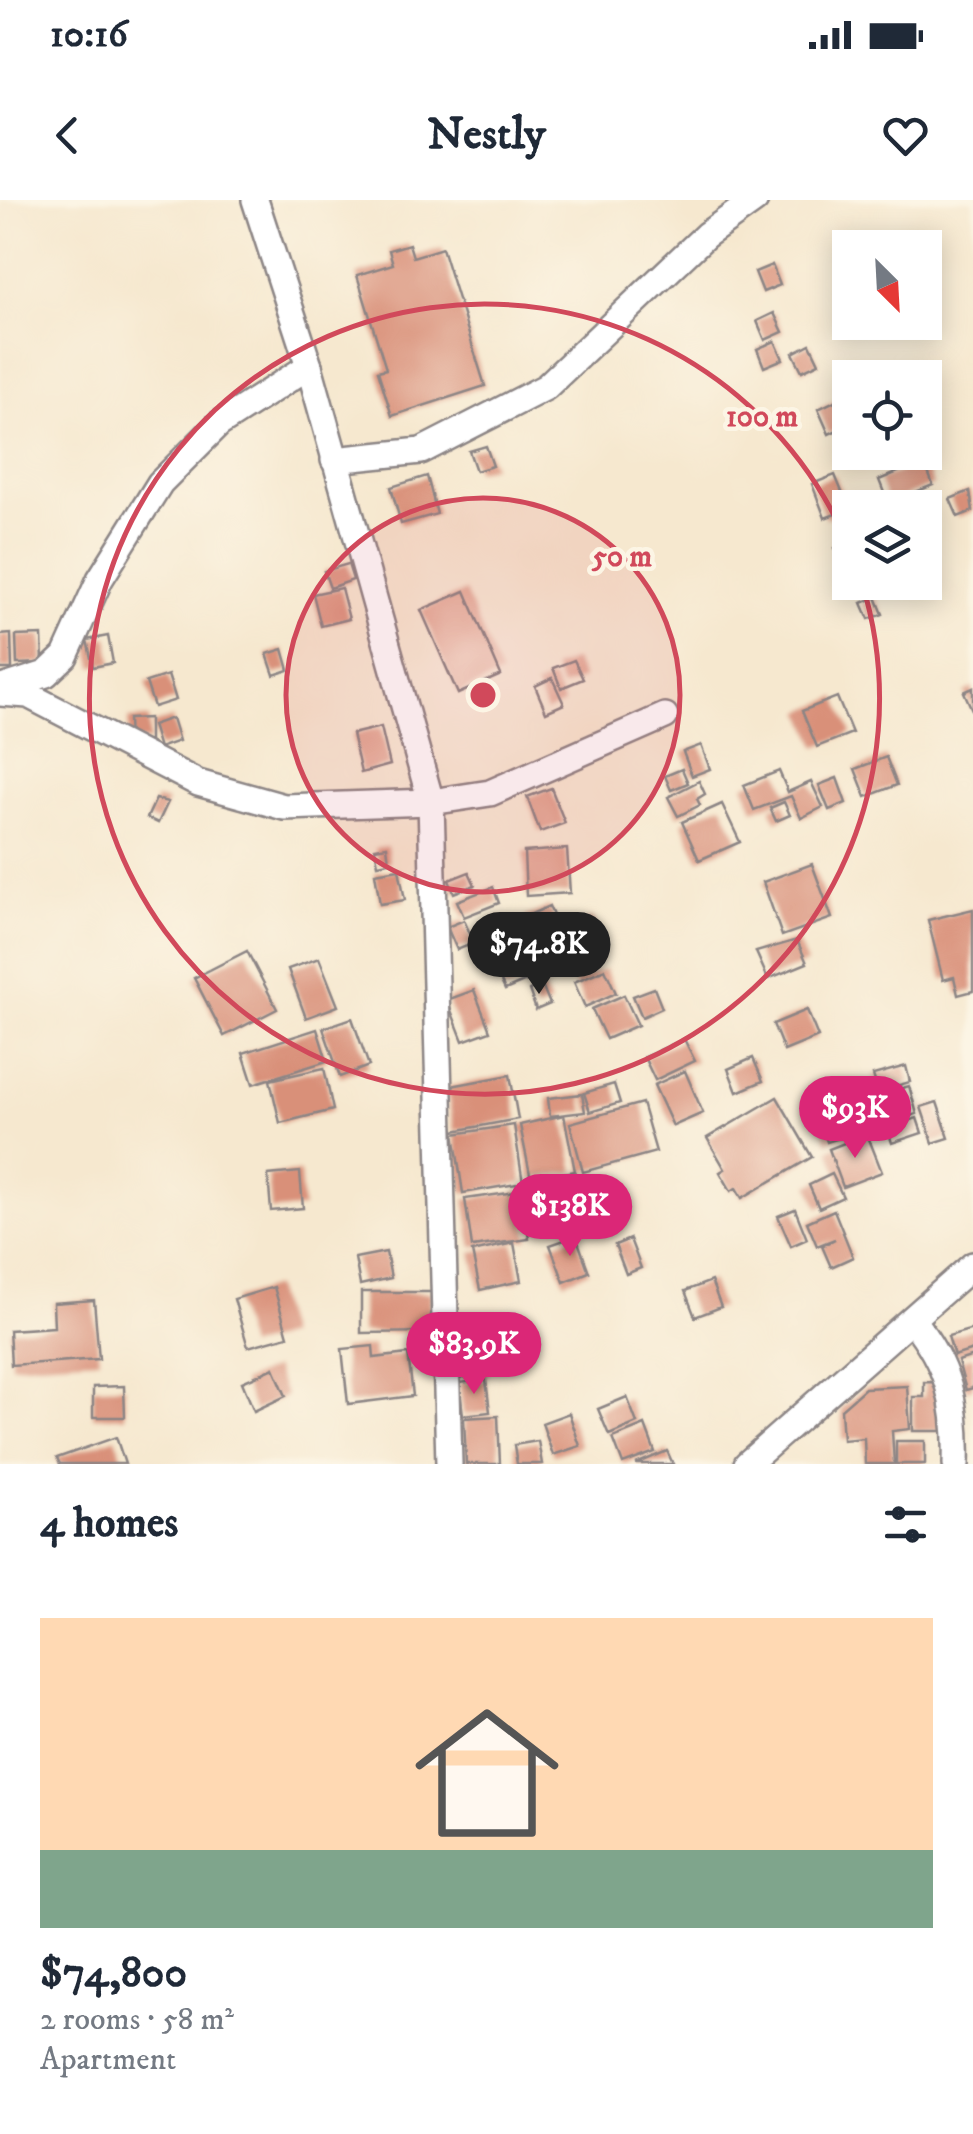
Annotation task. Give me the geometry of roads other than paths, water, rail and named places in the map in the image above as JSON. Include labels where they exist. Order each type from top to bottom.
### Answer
[{"type":"street","points":[[255,200],[309,366],[431,802],[449,1464]]},
{"type":"street","points":[[334,460],[420,450],[546,387],[706,235],[755,200]]},
{"type":"street","points":[[0,691],[46,674],[65,656],[100,579],[160,483],[219,424],[309,366]]},
{"type":"street","points":[[0,691],[28,695],[198,782],[284,807],[431,802],[490,793],[665,716]]},
{"type":"street","points":[[747,1464],[973,1265]]},
{"type":"street","points":[[912,1320],[934,1347],[952,1387],[957,1420],[956,1464]]}]
